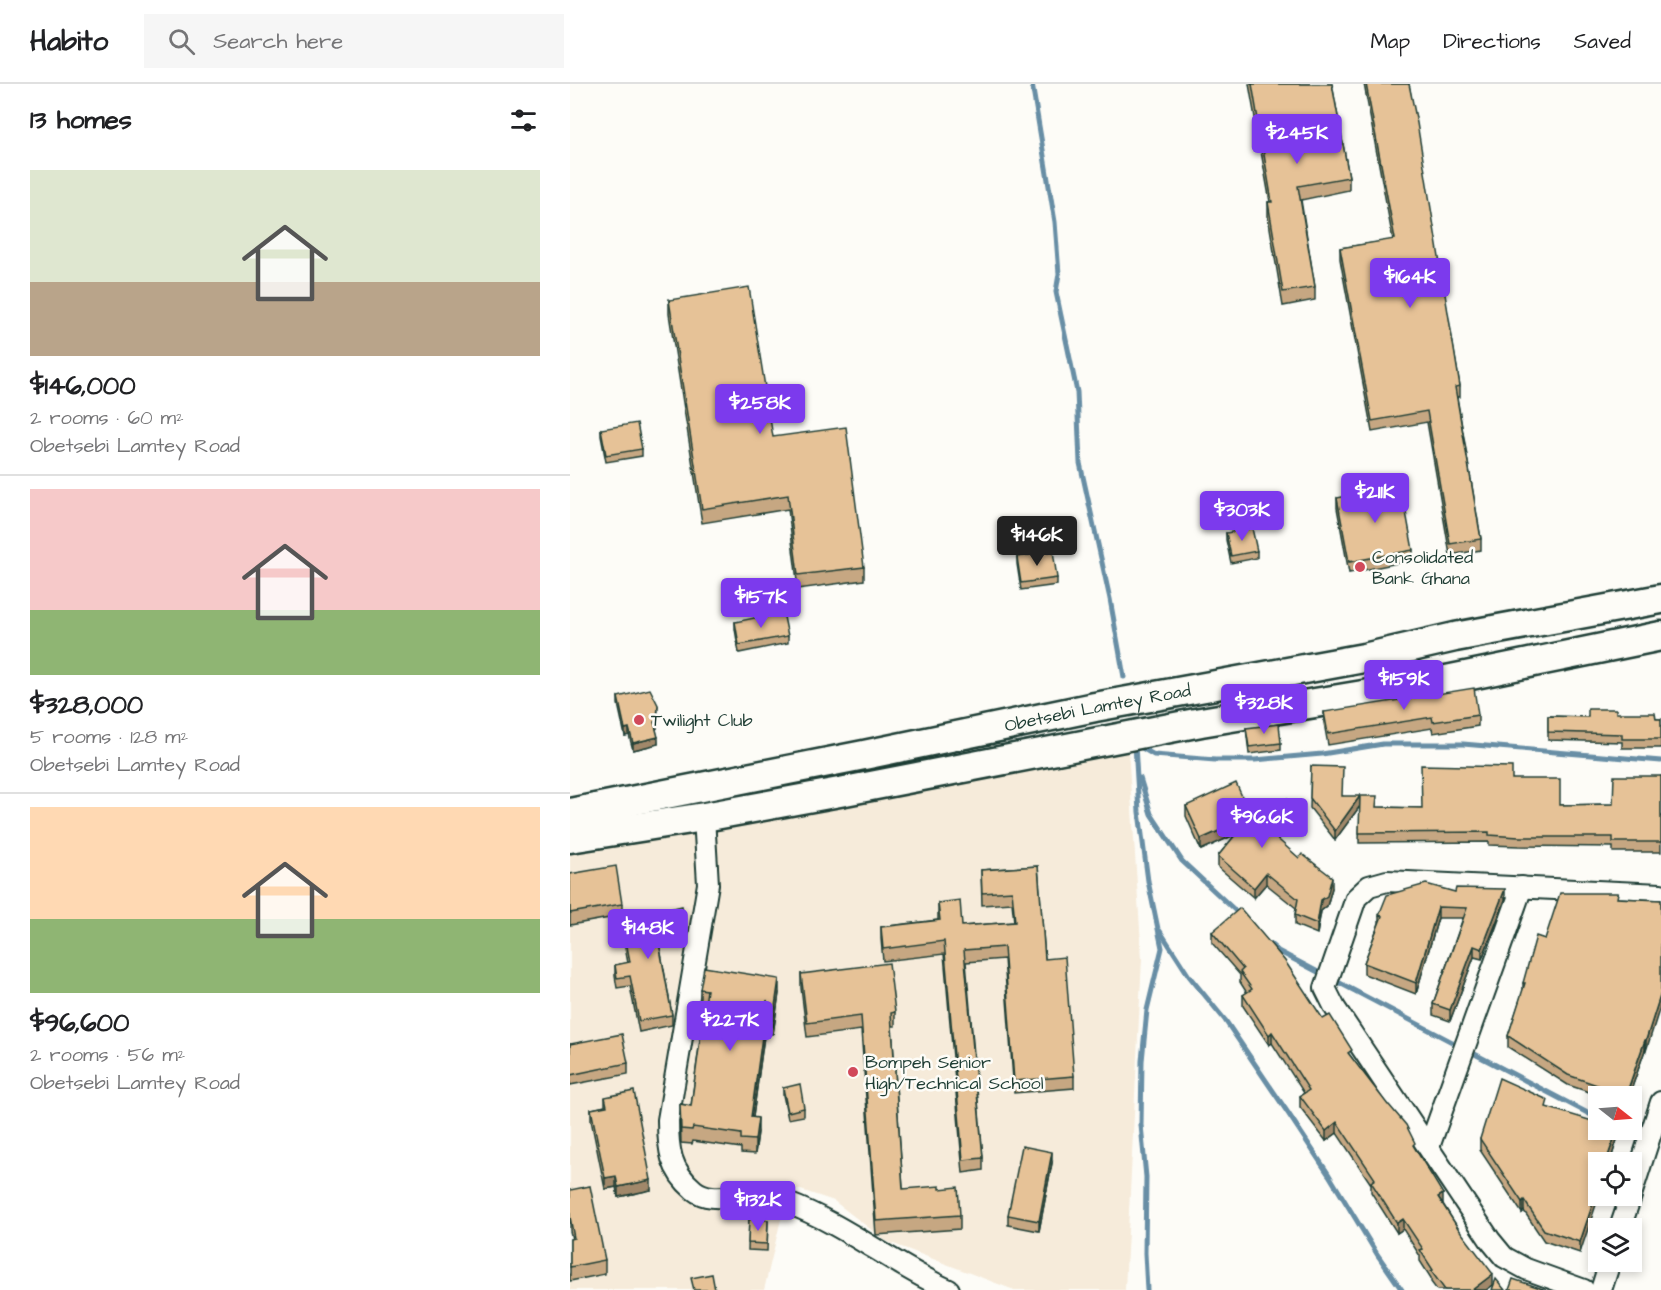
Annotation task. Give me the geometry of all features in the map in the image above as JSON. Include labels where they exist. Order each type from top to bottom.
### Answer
[{"type":"main road","name":"Obetsebi Lamtey Road","points":[[570,813],[1095,707],[1364,658],[1455,637],[1661,599]]},
{"type":"main road","name":"Obetsebi Lamtey Road","points":[[570,838],[704,817],[1202,722],[1417,686],[1661,636]]},
{"type":"street","points":[[704,817],[708,884],[668,1120],[668,1150],[680,1176],[696,1192],[716,1198],[750,1196],[785,1202],[816,1215],[949,1290]]},
{"type":"street","points":[[1584,1290],[1526,1269],[1504,1257],[1490,1240],[1335,1008],[1325,988],[1356,898],[1369,886],[1387,881],[1661,894]]},
{"type":"street","points":[[1429,1146],[1522,887]]},
{"type":"street","points":[[1642,1160],[1661,1102]]},
{"type":"street","points":[[1600,1290],[1606,1272]]},
{"type":"shaded area","name":"Bompeh Senior High/Technical School","points":[[1128,749],[1142,959],[1125,1290],[1014,1290],[886,1241],[834,1201],[789,1186],[764,1290],[570,1290],[570,850]]},
{"type":"building","points":[[1252,84],[1332,84],[1349,177],[1298,186],[1315,287],[1283,292],[1268,202],[1272,202]]},
{"type":"building","points":[[1366,84],[1409,84],[1460,386],[1455,387],[1481,539],[1450,544],[1427,411],[1372,421],[1340,248],[1395,239]]},
{"type":"building","points":[[749,287],[773,437],[846,427],[864,567],[798,575],[788,495],[702,509],[669,300]]},
{"type":"building","points":[[637,423],[642,449],[606,455],[601,429]]},
{"type":"building","points":[[1401,485],[1413,550],[1349,562],[1337,498]]},
{"type":"building","points":[[1252,528],[1257,551],[1231,556],[1226,533]]},
{"type":"building","points":[[1053,551],[1057,578],[1021,583],[1017,557]]},
{"type":"building","points":[[783,612],[788,636],[739,645],[735,622]]},
{"type":"building","points":[[1474,688],[1478,715],[1433,722],[1432,717],[1328,734],[1324,712]]},
{"type":"building","name":"Twilight Club","points":[[650,689],[658,705],[657,721],[654,722],[658,737],[633,743],[629,728],[625,729],[618,697]]},
{"type":"building","points":[[1588,709],[1616,709],[1616,713],[1655,713],[1656,719],[1661,719],[1661,739],[1622,739],[1622,734],[1548,732],[1548,716],[1588,717]]},
{"type":"building","points":[[1279,724],[1281,743],[1249,747],[1246,728]]},
{"type":"building","points":[[1421,765],[1512,767],[1512,779],[1560,779],[1560,805],[1613,804],[1614,776],[1661,776],[1661,842],[1613,842],[1613,837],[1519,837],[1489,835],[1489,832],[1359,833],[1360,796],[1377,796],[1376,807],[1422,808]]},
{"type":"building","points":[[1311,766],[1343,767],[1342,796],[1360,796],[1335,831],[1310,798]]},
{"type":"building","points":[[1236,783],[1257,830],[1287,799],[1296,809],[1272,834],[1299,858],[1302,854],[1332,877],[1327,896],[1321,900],[1317,924],[1295,915],[1298,899],[1266,873],[1254,888],[1218,856],[1250,817],[1201,839],[1186,806]]},
{"type":"building","points":[[616,866],[622,904],[570,913],[570,874]]},
{"type":"building","points":[[1038,866],[1045,959],[1065,957],[1074,1076],[1014,1081],[1004,947],[964,950],[983,1158],[963,1160],[944,941],[883,949],[881,927],[940,920],[938,903],[960,900],[962,926],[1015,922],[1012,891],[982,893],[981,870]]},
{"type":"building","points":[[1426,884],[1455,892],[1456,888],[1505,889],[1482,949],[1474,946],[1450,1010],[1433,1004],[1467,908],[1438,907],[1416,983],[1364,963],[1382,916],[1379,915],[1387,895]]},
{"type":"building","points":[[1560,893],[1618,893],[1617,898],[1661,900],[1661,993],[1629,1086],[1600,1086],[1568,1075],[1508,1036],[1525,983],[1523,983],[1536,936],[1545,939]]},
{"type":"building","points":[[682,906],[686,925],[657,932],[672,1015],[639,1021],[630,976],[617,978],[615,965],[630,962],[621,915],[653,909],[654,913]]},
{"type":"building","points":[[1240,908],[1285,961],[1323,1019],[1330,1015],[1352,1050],[1348,1053],[1406,1125],[1415,1143],[1413,1145],[1443,1194],[1438,1197],[1493,1274],[1472,1290],[1445,1290],[1431,1271],[1433,1270],[1420,1250],[1423,1249],[1403,1219],[1397,1223],[1371,1182],[1375,1179],[1337,1122],[1326,1131],[1300,1096],[1309,1090],[1272,1032],[1269,1035],[1243,995],[1252,989],[1240,972],[1243,969],[1212,932]]},
{"type":"building","points":[[889,963],[895,1012],[891,1013],[903,1189],[958,1187],[960,1215],[876,1221],[861,1016],[807,1023],[801,974]]},
{"type":"building","points":[[704,967],[779,979],[773,1020],[771,1020],[767,1000],[751,1117],[758,1118],[755,1140],[741,1139],[741,1134],[693,1127],[692,1130],[681,1129],[680,1104],[691,1106],[707,990],[700,989]]},
{"type":"building","points":[[622,1034],[628,1063],[570,1075],[570,1044]]},
{"type":"building","points":[[1499,1078],[1548,1100],[1546,1107],[1588,1120],[1588,1140],[1614,1140],[1609,1152],[1588,1152],[1588,1206],[1592,1206],[1580,1242],[1544,1230],[1524,1200],[1522,1202],[1480,1139]]},
{"type":"building","points":[[800,1084],[804,1108],[788,1112],[783,1088]]},
{"type":"building","points":[[634,1091],[651,1180],[618,1187],[616,1176],[605,1178],[591,1109],[607,1106],[605,1097]]},
{"type":"building","points":[[1022,1146],[1052,1152],[1039,1221],[1008,1215]]},
{"type":"building","points":[[590,1186],[605,1260],[570,1267],[570,1239],[574,1238],[570,1217],[570,1190]]},
{"type":"building","points":[[749,1219],[768,1220],[767,1244],[748,1243]]},
{"type":"building","points":[[712,1274],[715,1290],[694,1290],[691,1278]]},
{"type":"building","points":[[1496,1279],[1505,1290],[1492,1290]]},
{"type":"building","points":[[1513,1279],[1546,1290],[1509,1290]]},
{"type":"waterway","points":[[1032,84],[1055,222],[1059,274],[1056,292],[1077,392],[1080,463],[1110,599],[1124,677]]},
{"type":"waterway","points":[[1137,745],[1154,755],[1215,760],[1255,760],[1322,754],[1383,744],[1463,744],[1661,761]]},
{"type":"waterway","points":[[1135,745],[1139,812],[1148,881],[1162,948],[1147,1010],[1142,1061],[1141,1125],[1146,1177],[1147,1290]]},
{"type":"waterway","points":[[1140,778],[1151,814],[1182,861],[1240,915]]},
{"type":"waterway","points":[[1160,931],[1189,976],[1225,1020],[1286,1110],[1402,1290]]},
{"type":"waterway","points":[[1270,944],[1278,951],[1318,972]]},
{"type":"waterway","points":[[1336,981],[1454,1043]]},
{"type":"waterway","points":[[1469,1051],[1588,1113]]},
{"type":"place","name":"Consolidated Bank Ghana","points":[[1360,567]]},
{"type":"place","name":"Twilight Club","points":[[639,720]]},
{"type":"place","name":"Bompeh Senior High/Technical School","points":[[853,1072]]}]
